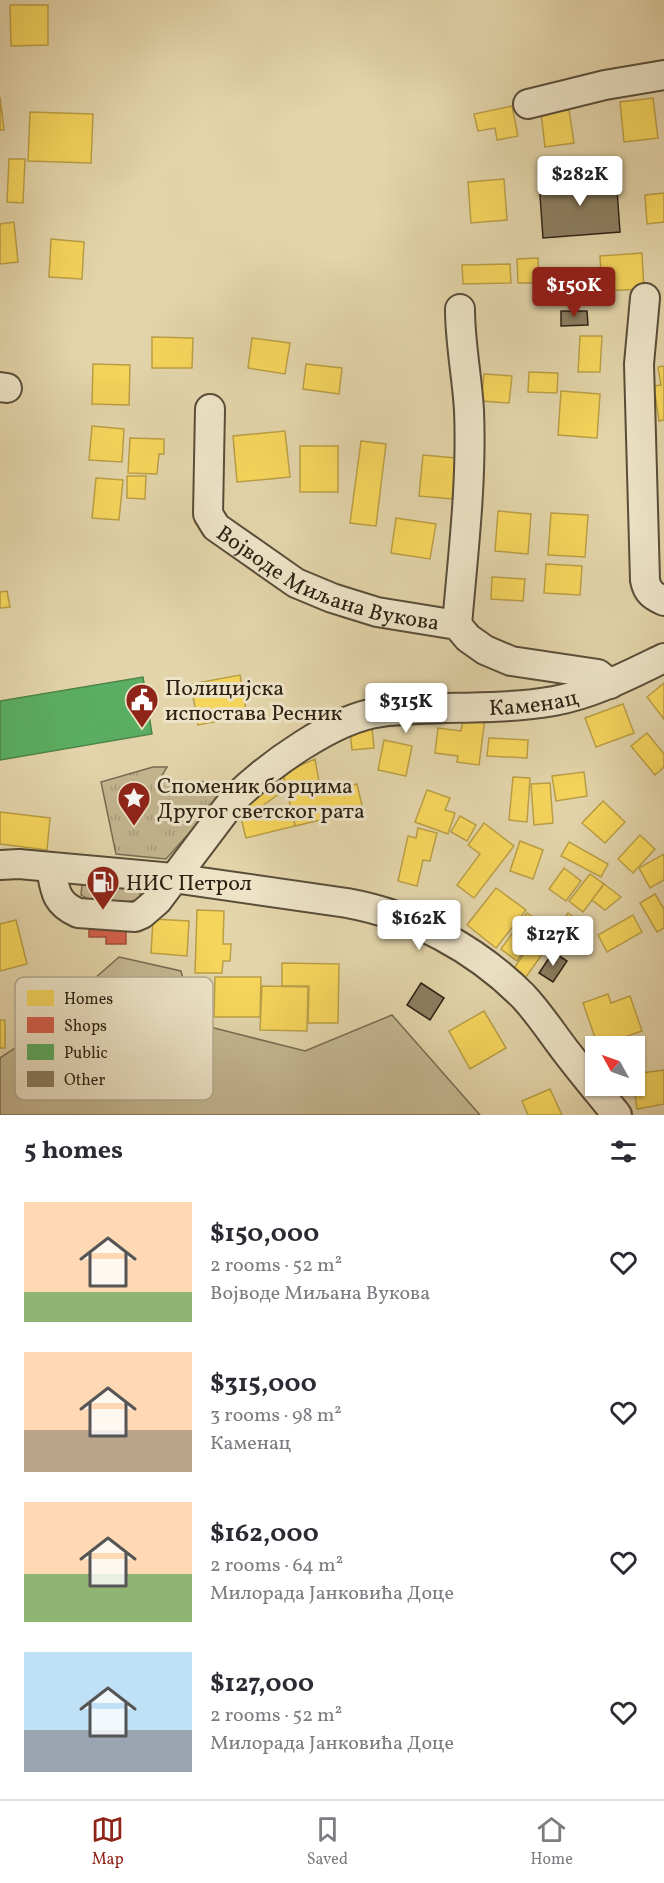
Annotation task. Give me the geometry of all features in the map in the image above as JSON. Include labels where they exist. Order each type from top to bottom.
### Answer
[{"type":"street","points":[[528,104],[604,85],[664,75]]},
{"type":"street","points":[[645,298],[639,364],[645,580],[646,588],[652,595],[664,601]]},
{"type":"street","name":"Војводе Миљана Вукова","points":[[457,625],[466,542],[469,411],[460,338],[460,309]]},
{"type":"street","name":"Војводе Миљана Вукова","points":[[210,409],[208,514],[216,526],[296,583],[377,612],[457,625],[468,638],[485,650],[511,661],[598,674],[610,684]]},
{"type":"street","name":"Каменац","points":[[51,868],[54,886],[64,906],[78,913],[135,917],[157,901],[228,807],[247,786],[320,734],[379,712],[554,701],[610,684],[664,658]]},
{"type":"street","points":[[0,865],[20,864],[173,878],[372,908],[396,915],[452,941],[476,957],[524,998],[617,1115]]},
{"type":"green space","points":[[153,767],[167,767],[160,779],[193,792],[201,781],[226,792],[166,859],[116,854],[101,782]]},
{"type":"green space","points":[[82,884],[140,887],[140,898],[128,902],[93,900],[81,895]]},
{"type":"green space","points":[[119,957],[181,971],[182,977],[96,977]]},
{"type":"green space","points":[[392,1015],[480,1115],[0,1115],[0,1058],[15,1048],[15,1100],[213,1100],[213,1028],[305,1051]]},
{"type":"building: Homes","points":[[10,5],[48,5],[48,45],[11,46]]},
{"type":"building: Homes","points":[[0,97],[4,130],[0,130]]},
{"type":"building: Homes","points":[[653,98],[658,138],[624,142],[620,102]]},
{"type":"building: Homes","points":[[512,106],[518,136],[497,140],[495,128],[478,131],[474,114]]},
{"type":"building: Homes","points":[[569,110],[574,143],[545,147],[541,113]]},
{"type":"building: Homes","points":[[30,112],[93,114],[91,163],[28,161]]},
{"type":"building: Homes","points":[[9,159],[25,159],[23,203],[7,202]]},
{"type":"building: Homes","points":[[504,179],[507,220],[471,223],[468,182]]},
{"type":"building: Homes","points":[[664,193],[664,222],[647,224],[645,195]]},
{"type":"building: Homes","points":[[14,222],[18,262],[0,264],[0,224]]},
{"type":"building: Homes","points":[[51,239],[84,242],[82,279],[49,277]]},
{"type":"building: Homes","points":[[642,253],[644,289],[602,291],[600,256]]},
{"type":"building: Homes","points":[[538,258],[539,283],[518,283],[517,259]]},
{"type":"building: Homes","points":[[510,264],[511,283],[463,284],[462,265]]},
{"type":"building: Homes","points":[[580,336],[602,336],[600,372],[578,372]]},
{"type":"building: Homes","points":[[152,337],[193,338],[192,368],[152,368]]},
{"type":"building: Homes","points":[[252,338],[290,343],[285,374],[248,368]]},
{"type":"building: Homes","points":[[93,364],[130,365],[129,405],[92,404]]},
{"type":"building: Homes","points":[[306,364],[342,368],[339,394],[303,389]]},
{"type":"building: Homes","points":[[664,366],[664,420],[659,421],[654,386],[661,385],[658,367]]},
{"type":"building: Homes","points":[[529,372],[558,373],[557,393],[528,392]]},
{"type":"building: Homes","points":[[484,374],[512,376],[509,403],[481,401]]},
{"type":"building: Homes","points":[[561,391],[600,394],[597,438],[558,435]]},
{"type":"building: Homes","points":[[92,426],[124,429],[122,462],[89,460]]},
{"type":"building: Homes","points":[[285,431],[290,477],[237,482],[233,436]]},
{"type":"building: Homes","points":[[130,438],[164,439],[164,454],[159,454],[157,474],[128,473]]},
{"type":"building: Homes","points":[[361,441],[386,444],[376,526],[350,523]]},
{"type":"building: Homes","points":[[300,446],[338,446],[338,492],[300,492]]},
{"type":"building: Homes","points":[[423,455],[456,458],[452,499],[419,496]]},
{"type":"building: Homes","points":[[127,476],[146,476],[145,499],[127,498]]},
{"type":"building: Homes","points":[[96,478],[123,480],[119,520],[92,518]]},
{"type":"building: Homes","points":[[498,511],[531,514],[528,554],[495,551]]},
{"type":"building: Homes","points":[[551,513],[588,515],[585,557],[548,555]]},
{"type":"building: Homes","points":[[396,518],[436,524],[430,559],[391,553]]},
{"type":"building: Homes","points":[[546,564],[582,566],[580,595],[544,593]]},
{"type":"building: Homes","points":[[492,577],[525,579],[523,601],[491,599]]},
{"type":"building: Homes","points":[[7,591],[10,607],[0,608],[0,592]]},
{"type":"building: Homes","points":[[240,675],[247,716],[198,725],[191,684]]},
{"type":"building: Homes","points":[[664,683],[664,719],[647,697]]},
{"type":"building: Homes","points":[[623,704],[634,733],[596,747],[585,718]]},
{"type":"building: Homes","points":[[464,715],[485,718],[479,765],[457,762],[458,756],[435,753],[438,728],[461,731]]},
{"type":"building: Homes","points":[[372,728],[374,748],[352,750],[350,731]]},
{"type":"building: Homes","points":[[647,733],[664,754],[664,767],[655,775],[631,746]]},
{"type":"building: Homes","points":[[489,738],[528,740],[527,758],[487,756]]},
{"type":"building: Homes","points":[[384,740],[412,746],[406,776],[378,770]]},
{"type":"building: Homes","points":[[315,759],[321,793],[357,784],[363,810],[295,826],[283,773]]},
{"type":"building: Homes","points":[[584,772],[587,796],[556,801],[552,776]]},
{"type":"building: Homes","points":[[283,773],[286,789],[255,811],[256,820],[292,811],[295,826],[246,838],[238,806]]},
{"type":"building: Homes","points":[[513,777],[530,778],[527,822],[509,820]]},
{"type":"building: Homes","points":[[550,783],[553,823],[534,825],[531,784]]},
{"type":"building: Homes","points":[[427,790],[450,798],[445,810],[455,813],[448,834],[415,822]]},
{"type":"building: Homes","points":[[603,801],[625,822],[605,843],[582,823]]},
{"type":"building: Homes","points":[[0,812],[50,818],[47,850],[0,844]]},
{"type":"building: Homes","points":[[460,816],[476,825],[467,841],[451,832]]},
{"type":"building: Homes","points":[[484,823],[514,846],[474,898],[457,885],[480,854],[468,845]]},
{"type":"building: Homes","points":[[418,828],[437,833],[430,861],[423,860],[417,886],[398,881],[408,836],[416,838]]},
{"type":"building: Homes","points":[[640,835],[655,849],[633,873],[618,859]]},
{"type":"building: Homes","points":[[520,841],[543,850],[533,879],[510,871]]},
{"type":"building: Homes","points":[[569,842],[608,864],[601,877],[561,856]]},
{"type":"building: Homes","points":[[664,854],[664,880],[650,888],[639,868]]},
{"type":"building: Homes","points":[[564,868],[581,881],[566,901],[549,889]]},
{"type":"building: Homes","points":[[590,874],[604,884],[583,912],[569,901]]},
{"type":"building: Homes","points":[[604,884],[621,897],[605,910],[592,900]]},
{"type":"building: Homes","points":[[496,888],[526,910],[496,948],[467,925]]},
{"type":"building: Homes","points":[[655,894],[664,909],[664,928],[657,932],[640,903]]},
{"type":"building: Homes","points":[[197,910],[224,911],[223,944],[231,944],[230,961],[223,961],[222,973],[195,973]]},
{"type":"building: Homes","points":[[527,913],[543,924],[517,961],[501,949]]},
{"type":"building: Homes","points":[[568,913],[580,922],[564,945],[552,936]]},
{"type":"building: Homes","points":[[633,915],[642,932],[607,952],[598,935]]},
{"type":"building: Homes","points":[[153,919],[189,921],[187,956],[151,953]]},
{"type":"building: Homes","points":[[16,920],[27,964],[0,971],[0,924]]},
{"type":"building: Homes","points":[[540,931],[555,942],[546,954],[543,953],[526,977],[514,968]]},
{"type":"building: Homes","points":[[282,963],[339,964],[338,1023],[308,1023],[309,986],[282,986]]},
{"type":"building: Homes","points":[[215,977],[261,977],[260,1017],[214,1017]]},
{"type":"building: Homes","points":[[262,986],[308,987],[307,1031],[260,1030]]},
{"type":"building: Homes","points":[[608,994],[611,1003],[630,996],[642,1031],[627,1036],[595,1036],[583,1003]]},
{"type":"building: Homes","points":[[484,1011],[506,1048],[470,1069],[449,1031]]},
{"type":"building: Homes","points":[[0,1020],[5,1020],[5,1048],[0,1048]]},
{"type":"building: Homes","points":[[664,1070],[664,1104],[637,1109],[635,1096],[645,1096],[645,1073]]},
{"type":"building: Homes","points":[[550,1089],[562,1115],[528,1115],[522,1101]]},
{"type":"building: Shops","points":[[89,921],[126,927],[126,944],[106,944],[106,937],[89,937]]},
{"type":"building: Public","points":[[143,677],[152,734],[0,760],[0,701]]},
{"type":"building: Other","points":[[616,175],[620,232],[543,238],[539,181]]},
{"type":"building: Other","points":[[561,311],[587,311],[588,325],[561,326]]},
{"type":"building: Other","points":[[553,952],[567,961],[553,982],[539,973]]},
{"type":"building: Other","points":[[421,983],[444,998],[430,1020],[407,1005]]},
{"type":"place","name":"Полицијска испостава Ресник","points":[[142,729]]},
{"type":"place","name":"Споменик борцима Другог светског рата","points":[[134,827]]},
{"type":"place","name":"НИС Петрол","points":[[103,911]]}]
